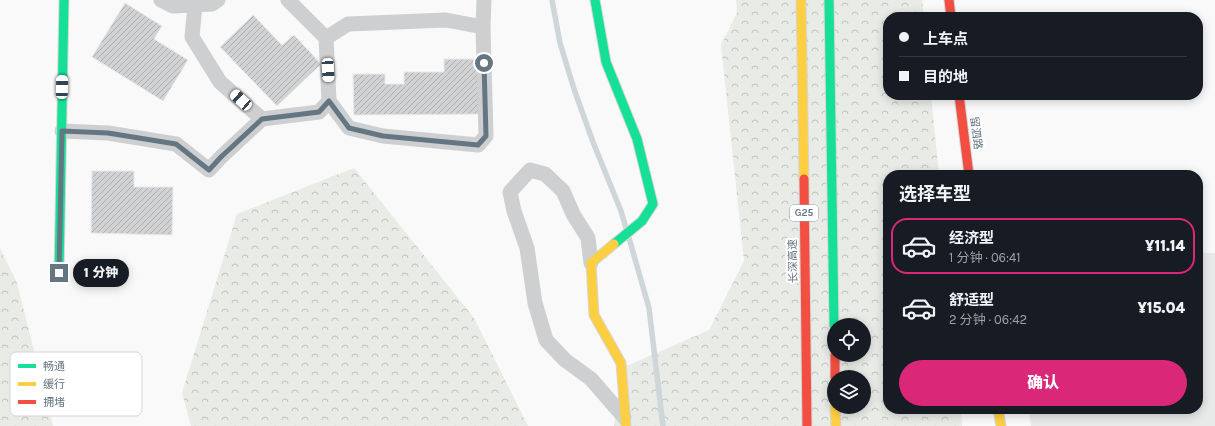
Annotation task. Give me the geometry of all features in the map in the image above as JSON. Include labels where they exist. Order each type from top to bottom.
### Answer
[{"type":"main road","points":[[59,273],[64,0]]},
{"type":"main road","points":[[595,0],[606,62],[637,139],[653,204],[642,221],[591,263],[594,315],[621,363],[625,422]]},
{"type":"main road","name":"长深高速","points":[[801,0],[807,426]]},
{"type":"main road","name":"G25","points":[[829,0],[834,318]]},
{"type":"main road","points":[[949,0],[950,12]]},
{"type":"main road","name":"留泗路","points":[[960,100],[968,170]]},
{"type":"main road","points":[[835,414],[836,426]]},
{"type":"main road","points":[[999,414],[1001,426]]},
{"type":"street","points":[[161,0],[173,6],[212,4],[218,0]]},
{"type":"street","points":[[288,0],[326,38],[329,101],[349,128],[383,136],[478,145],[486,136],[483,27],[484,0]]},
{"type":"street","points":[[195,5],[192,37],[220,82],[262,119]]},
{"type":"street","points":[[326,38],[348,24],[446,20],[483,27]]},
{"type":"street","points":[[62,131],[108,133],[176,144],[209,170],[262,119],[319,112],[329,101]]},
{"type":"street","points":[[591,263],[588,238],[573,214],[562,191],[545,174],[530,170],[510,192],[514,212],[527,248],[535,302],[546,340],[565,360],[591,379],[625,422]]},
{"type":"shaded area","points":[[1203,253],[1215,253],[1215,426],[1031,426],[1030,414],[1203,414]]},
{"type":"green space","points":[[736,0],[922,0],[923,12],[883,12],[883,100],[932,100],[938,170],[883,170],[883,414],[961,414],[962,426],[614,426],[622,368],[709,330],[744,261],[721,45],[737,13]]},
{"type":"green space","points":[[354,168],[474,318],[528,426],[191,426],[182,393],[237,214]]},
{"type":"green space","points":[[0,248],[17,283],[34,352],[10,352],[10,416],[50,416],[53,426],[0,426]]},
{"type":"building","points":[[125,3],[162,26],[154,39],[188,60],[163,101],[92,57]]},
{"type":"building","points":[[253,15],[282,45],[294,35],[321,64],[277,106],[220,47]]},
{"type":"building","points":[[444,59],[478,59],[479,114],[354,115],[353,74],[385,74],[385,84],[404,84],[404,72],[444,72]]},
{"type":"building","points":[[92,171],[134,171],[134,187],[173,187],[172,235],[91,233]]},
{"type":"waterway","points":[[552,0],[560,43],[574,89],[593,142],[621,211],[626,228]]},
{"type":"waterway","points":[[629,238],[649,308],[663,426]]},
{"type":"traffic: fast","points":[[59,273],[64,0]]},
{"type":"traffic: fast","points":[[595,0],[606,62],[637,139],[653,204],[642,221],[614,244]]},
{"type":"traffic: fast","points":[[829,0],[834,318]]},
{"type":"traffic: slow","points":[[801,0],[804,179]]},
{"type":"traffic: slow","points":[[614,244],[591,263],[594,315],[621,363],[626,426]]},
{"type":"traffic: slow","points":[[835,414],[836,426]]},
{"type":"traffic: slow","points":[[999,414],[1001,426]]},
{"type":"traffic: jam","points":[[949,0],[950,12]]},
{"type":"traffic: jam","points":[[960,100],[968,170]]},
{"type":"traffic: jam","points":[[804,179],[807,426]]},
{"type":"traffic: jam","points":[[835,362],[835,370]]},
{"type":"route","points":[[59,273],[62,131],[108,133],[176,144],[209,170],[262,119],[319,112],[329,101],[349,128],[383,136],[478,145],[486,136],[484,63]]}]
